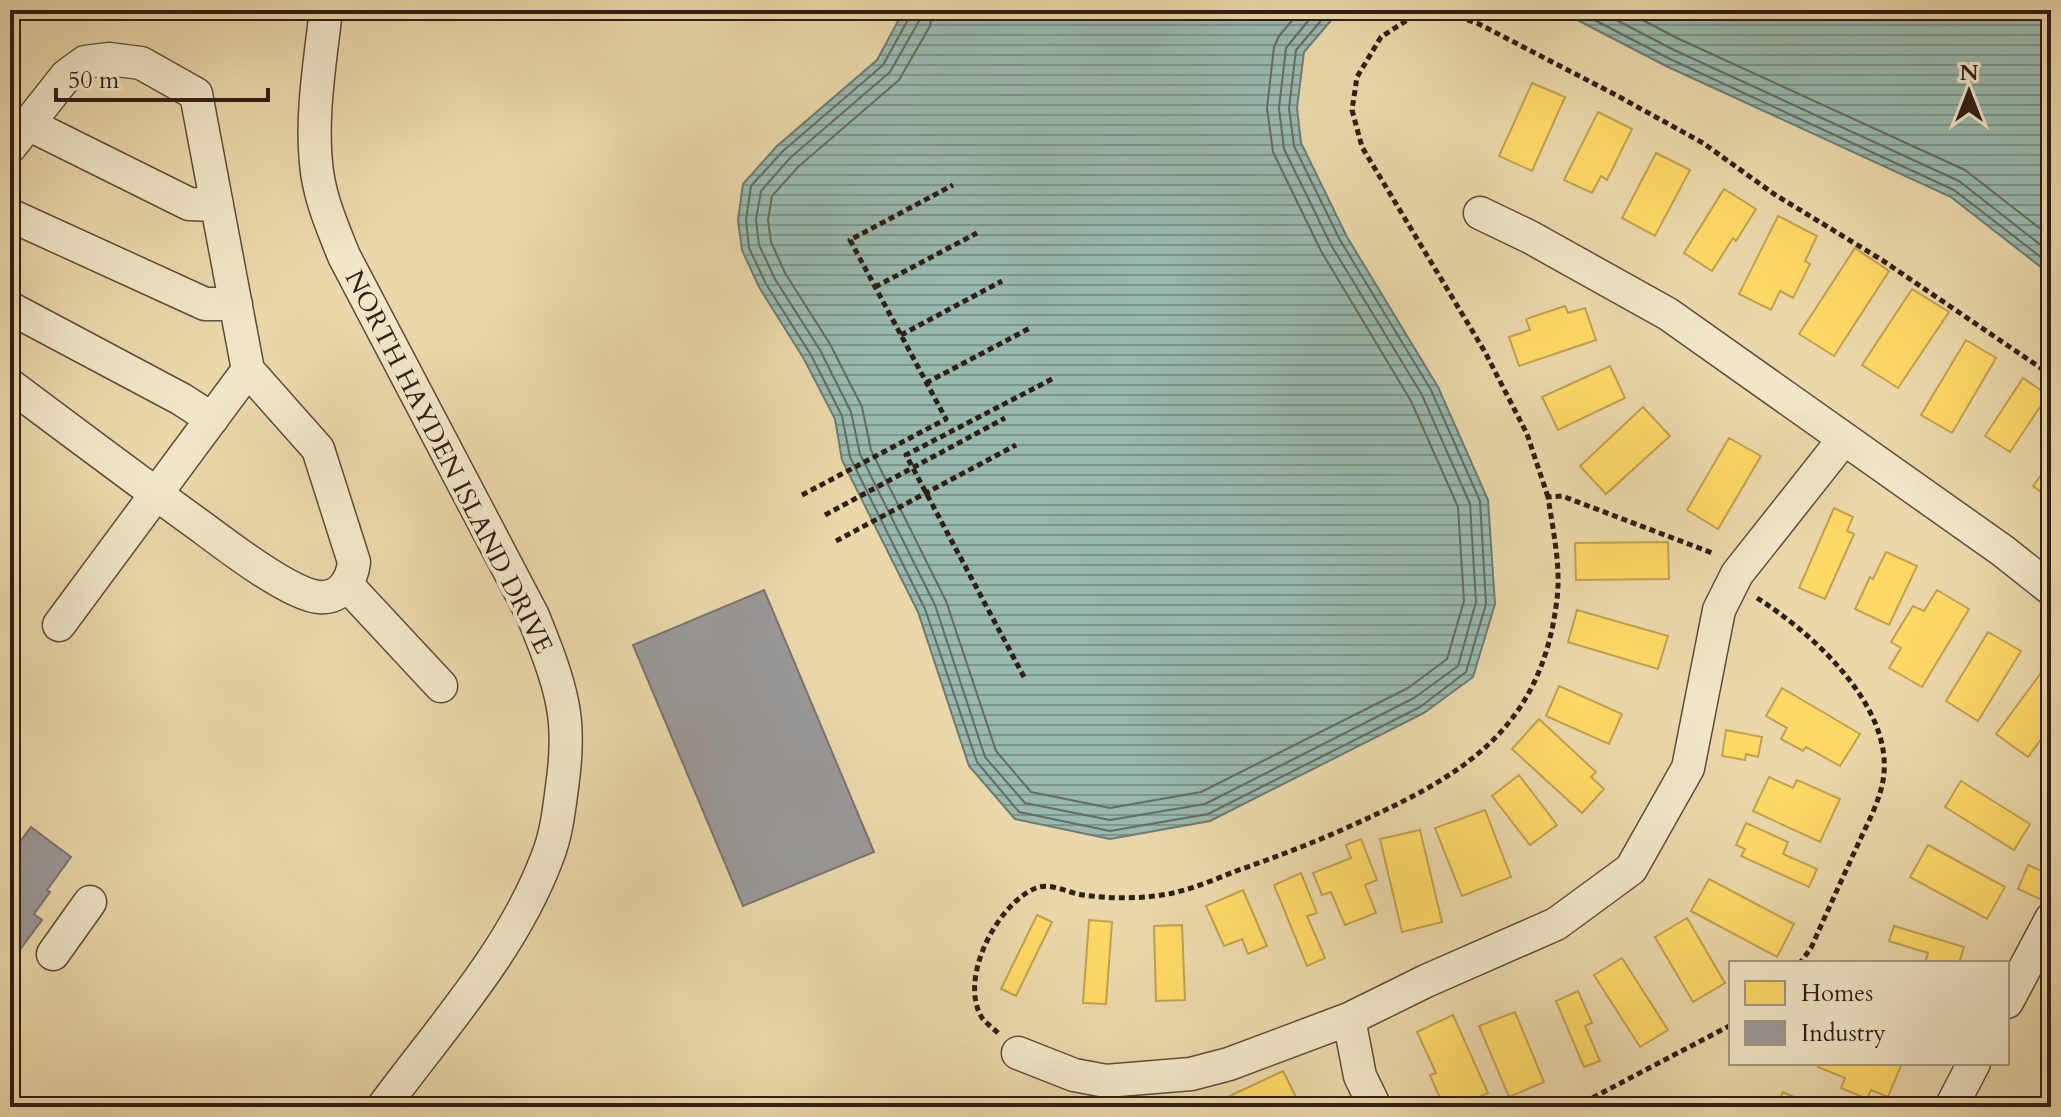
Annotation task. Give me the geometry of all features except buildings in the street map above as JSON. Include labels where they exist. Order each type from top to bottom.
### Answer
[{"type":"street","name":"NORTH HAYDEN ISLAND DRIVE","points":[[326,10],[314,137],[317,175],[329,218],[344,256],[533,616],[552,662],[563,705],[565,731],[566,757],[559,813],[548,855],[532,895],[507,939],[388,1105]]},
{"type":"street","points":[[10,385],[258,568],[320,598],[333,595],[347,585],[353,576],[354,562],[318,449],[248,370],[236,304],[196,94],[141,63],[109,59],[85,62],[66,76],[19,135],[189,204],[217,205]]},
{"type":"street","points":[[1480,213],[1530,237],[1668,314],[2003,551],[2051,589]]},
{"type":"street","points":[[10,215],[205,304],[236,304]]},
{"type":"street","points":[[10,308],[181,399],[212,419]]},
{"type":"street","points":[[59,625],[248,370]]},
{"type":"street","points":[[1018,1053],[1074,1075],[1106,1081],[1191,1074],[1229,1064],[1349,1019],[1426,981],[1556,924],[1631,869],[1688,768],[1719,610],[1737,574],[1843,440]]},
{"type":"street","points":[[347,585],[441,686]]},
{"type":"street","points":[[53,954],[90,902]]},
{"type":"street","points":[[2009,998],[2051,919]]},
{"type":"street","points":[[1349,1019],[1360,1076],[1375,1107]]},
{"type":"street","points":[[1951,1107],[1973,1065]]},
{"type":"path","points":[[1018,1053],[981,1016],[975,992],[976,972],[993,927],[1015,901],[1038,887],[1055,887],[1080,895],[1127,898],[1173,893],[1310,844],[1407,801],[1461,770],[1492,743],[1519,710],[1533,685],[1549,638],[1557,598],[1555,546],[1548,497],[1527,434],[1485,352],[1362,147],[1352,110],[1357,77],[1381,37],[1409,19],[1441,11],[1479,24],[1703,143],[1774,194],[1882,260],[2051,375]]},
{"type":"path","points":[[802,495],[946,419],[850,240],[953,185]]},
{"type":"path","points":[[875,287],[977,233]]},
{"type":"path","points":[[901,335],[1002,281]]},
{"type":"path","points":[[926,383],[1030,328]]},
{"type":"path","points":[[1024,677],[906,455],[1054,378]]},
{"type":"path","points":[[825,515],[1005,418]]},
{"type":"path","points":[[836,541],[1016,445]]},
{"type":"path","points":[[1548,497],[1562,496],[1725,557],[1756,597],[1788,617],[1843,671],[1879,729],[1884,772],[1877,802],[1811,948],[1801,961]]},
{"type":"path","points":[[1575,1107],[1729,1026]]},
{"type":"water","points":[[904,10],[1340,10],[1304,52],[1297,108],[1301,143],[1347,237],[1438,387],[1488,500],[1495,604],[1473,677],[1424,713],[1210,821],[1110,839],[1015,819],[969,766],[918,612],[842,460],[835,419],[804,359],[759,287],[742,250],[738,220],[743,184],[777,146],[877,60]]},
{"type":"water","points":[[1558,10],[2051,10],[2051,275],[1951,197],[1666,66]]}]
